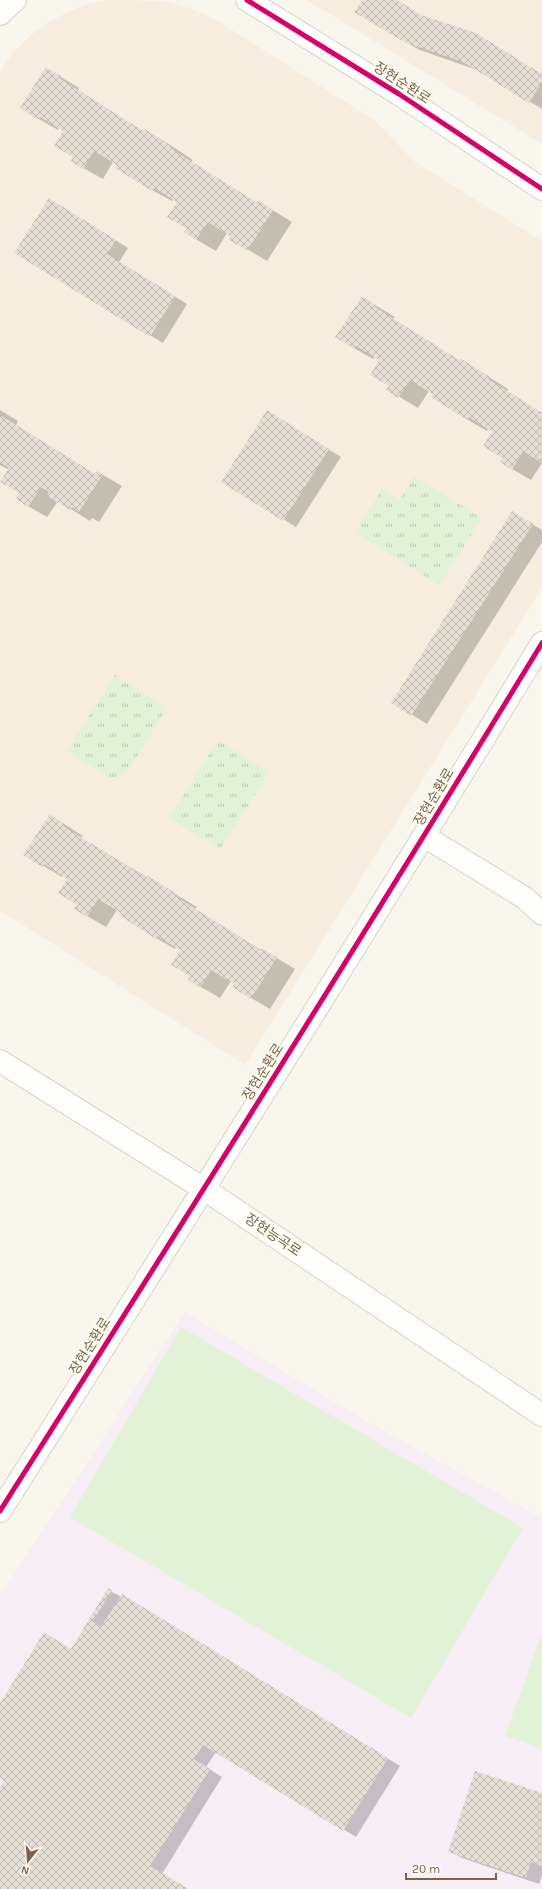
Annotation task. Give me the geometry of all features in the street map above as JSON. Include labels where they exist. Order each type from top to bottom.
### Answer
[{"type":"street","points":[[0,14],[15,0]]},
{"type":"street","name":"장현순환로","points":[[247,0],[399,94],[542,189]]},
{"type":"street","name":"장현순환로","points":[[0,1511],[204,1189],[424,836],[542,643]]},
{"type":"street","points":[[424,836],[525,898],[542,914]]},
{"type":"street","name":"장현능곡로","points":[[0,1061],[204,1189],[542,1415]]},
{"type":"shaded area","points":[[110,0],[164,1],[189,8],[213,18],[374,120],[414,161],[542,241],[542,588],[245,1065],[0,912],[0,72],[13,53],[31,35],[49,22],[88,4]]},
{"type":"shaded area","points":[[307,0],[542,0],[542,144]]},
{"type":"shaded area","points":[[185,1312],[361,1418],[542,1518],[542,1889],[0,1889],[0,1596]]},
{"type":"green space","points":[[414,476],[482,518],[439,585],[355,532],[382,489],[399,500]]},
{"type":"green space","points":[[115,675],[167,708],[128,771],[118,776],[108,777],[66,751]]},
{"type":"green space","points":[[218,740],[269,772],[220,850],[169,818]]},
{"type":"green space","points":[[181,1327],[523,1528],[411,1718],[70,1517]]},
{"type":"green space","points":[[542,1633],[542,1748],[505,1736]]},
{"type":"building","points":[[362,0],[397,0],[421,15],[476,33],[542,74],[542,82],[529,103],[463,62],[404,42],[354,12]]},
{"type":"building","points":[[46,67],[61,76],[59,78],[143,131],[145,129],[174,148],[173,150],[256,202],[258,200],[273,210],[247,251],[228,239],[231,237],[208,222],[196,240],[184,232],[187,229],[167,217],[177,202],[154,188],[152,191],[115,168],[117,165],[94,151],[83,169],[71,161],[73,157],[54,146],[63,131],[40,117],[38,120],[20,108]]},
{"type":"building","points":[[49,198],[116,240],[107,254],[175,296],[150,337],[14,253]]},
{"type":"building","points":[[362,296],[376,305],[375,307],[459,360],[460,358],[490,377],[488,379],[542,413],[542,463],[523,451],[512,470],[500,462],[502,458],[483,446],[492,432],[469,417],[467,420],[431,397],[432,394],[410,380],[398,398],[386,390],[389,386],[370,375],[379,360],[356,346],[354,349],[335,337]]},
{"type":"building","points":[[267,410],[329,449],[283,521],[221,482]]},
{"type":"building","points":[[0,415],[95,474],[97,471],[103,474],[79,512],[72,507],[70,510],[47,496],[49,492],[41,487],[28,507],[16,499],[19,493],[0,482],[9,468],[0,462]]},
{"type":"building","points":[[512,511],[533,524],[411,716],[391,703]]},
{"type":"building","points":[[50,814],[64,824],[63,826],[147,878],[148,876],[178,895],[177,897],[260,950],[261,948],[277,957],[251,999],[232,987],[234,984],[211,970],[200,988],[188,980],[190,976],[171,965],[180,950],[157,936],[156,939],[119,915],[121,913],[98,899],[87,917],[74,909],[77,905],[58,893],[67,879],[44,864],[42,867],[23,855]]},
{"type":"building","points":[[108,1588],[112,1590],[93,1621],[101,1627],[122,1594],[388,1758],[343,1831],[203,1745],[194,1759],[210,1769],[150,1866],[189,1889],[0,1889],[0,1787],[4,1781],[0,1778],[0,1703],[44,1632],[71,1649]]},
{"type":"building","points":[[475,1771],[542,1793],[542,1866],[531,1862],[526,1878],[448,1852]]},
{"type":"cycle path","points":[[247,0],[399,94],[542,189]]},
{"type":"cycle path","points":[[0,1511],[273,1078],[542,643]]}]
